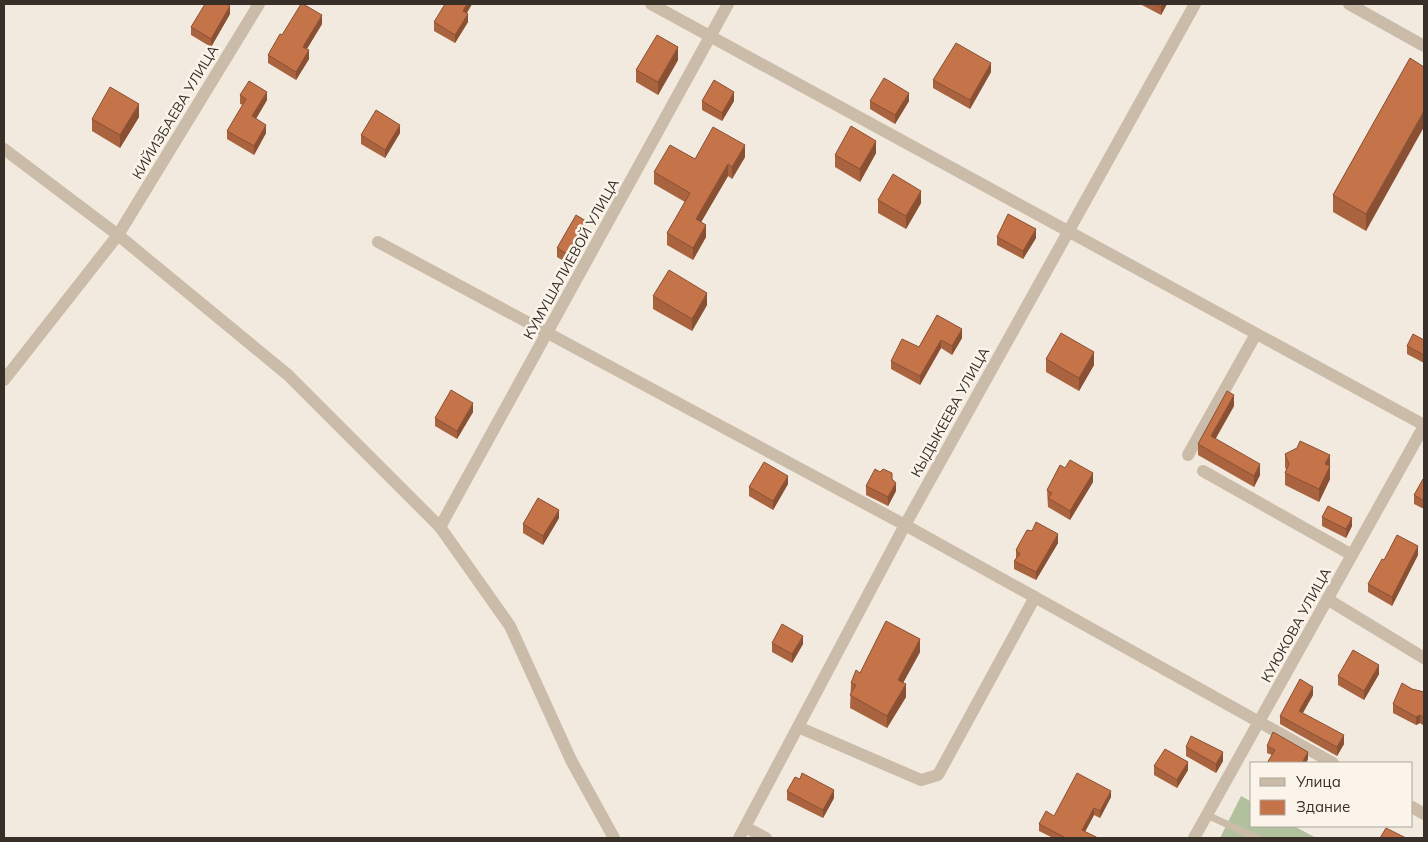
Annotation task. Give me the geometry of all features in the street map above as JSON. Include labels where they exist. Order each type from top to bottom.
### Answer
[{"type":"street","name":"КИЙИЗБАЕВА УЛИЦА","points":[[4,378],[118,235],[259,4]]},
{"type":"street","points":[[651,4],[1424,426]]},
{"type":"street","name":"КУМУШАЛИЕВОЙ УЛИЦА","points":[[440,527],[728,4]]},
{"type":"street","name":"КЫДЫКЕЕВА УЛИЦА","points":[[742,833],[905,525],[1066,232],[1195,4]]},
{"type":"street","points":[[1349,4],[1424,46]]},
{"type":"street","points":[[4,148],[118,235],[288,375],[440,527],[510,626],[570,760],[614,838]]},
{"type":"street","points":[[378,242],[905,525],[1331,762]]},
{"type":"street","points":[[1188,455],[1256,334]]},
{"type":"street","name":"КУЮКОВА УЛИЦА","points":[[1194,838],[1424,426]]},
{"type":"street","points":[[1204,471],[1352,555]]},
{"type":"street","points":[[798,727],[922,780],[938,775],[1035,597]]},
{"type":"street","points":[[1327,599],[1424,658]]},
{"type":"street","points":[[1413,808],[1424,814]]},
{"type":"street","points":[[742,833],[766,838]]},
{"type":"lane","points":[[1208,815],[1258,838]]},
{"type":"green space","points":[[1241,796],[1250,801],[1250,827],[1296,827],[1316,838],[1220,838]]},
{"type":"building","points":[[205,4],[226,4],[230,6],[211,39],[191,27]]},
{"type":"building","points":[[301,4],[322,15],[303,47],[309,50],[296,72],[268,55]]},
{"type":"building","points":[[445,4],[467,4],[463,11],[468,14],[455,35],[434,22]]},
{"type":"building","points":[[657,35],[678,47],[658,82],[636,70]]},
{"type":"building","points":[[956,43],[991,63],[970,100],[933,80]]},
{"type":"building","points":[[1410,58],[1424,67],[1424,111],[1366,214],[1333,195]]},
{"type":"building","points":[[884,78],[909,93],[895,115],[870,101]]},
{"type":"building","points":[[714,80],[734,92],[722,113],[702,101]]},
{"type":"building","points":[[249,81],[267,92],[252,116],[266,125],[254,146],[227,131],[246,99],[240,95]]},
{"type":"building","points":[[110,87],[139,104],[120,135],[92,119]]},
{"type":"building","points":[[376,110],[400,125],[385,150],[361,135]]},
{"type":"building","points":[[851,126],[876,141],[860,169],[835,155]]},
{"type":"building","points":[[713,127],[745,145],[732,167],[728,164],[696,219],[706,225],[693,248],[667,233],[690,193],[654,172],[670,145],[695,159]]},
{"type":"building","points":[[893,174],[921,191],[906,216],[878,200]]},
{"type":"building","points":[[1008,214],[1036,229],[1023,251],[997,237]]},
{"type":"building","points":[[576,215],[586,221],[567,254],[557,248]]},
{"type":"building","points":[[669,270],[707,293],[692,319],[653,296]]},
{"type":"building","points":[[937,315],[962,329],[952,346],[941,340],[920,376],[891,361],[902,339],[919,347]]},
{"type":"building","points":[[1061,333],[1094,352],[1079,378],[1046,359]]},
{"type":"building","points":[[1413,334],[1424,340],[1424,355],[1407,346]]},
{"type":"building","points":[[451,390],[473,403],[457,431],[435,418]]},
{"type":"building","points":[[1227,391],[1234,395],[1211,436],[1260,464],[1254,476],[1198,444]]},
{"type":"building","points":[[1300,441],[1330,455],[1325,464],[1330,466],[1319,489],[1285,473],[1289,464],[1285,454],[1297,448]]},
{"type":"building","points":[[1070,460],[1093,473],[1070,511],[1048,498],[1052,493],[1047,490],[1060,465],[1065,468]]},
{"type":"building","points":[[764,462],[788,476],[773,501],[749,487]]},
{"type":"building","points":[[875,469],[880,472],[883,469],[892,473],[892,479],[896,483],[888,497],[866,486]]},
{"type":"building","points":[[1424,480],[1424,501],[1414,495]]},
{"type":"building","points":[[538,498],[559,510],[543,536],[523,524]]},
{"type":"building","points":[[1328,506],[1352,518],[1346,529],[1322,517]]},
{"type":"building","points":[[1036,522],[1058,534],[1036,572],[1014,561],[1020,554],[1016,550],[1027,530],[1032,531]]},
{"type":"building","points":[[1397,535],[1418,546],[1392,597],[1368,584],[1382,559],[1384,560]]},
{"type":"building","points":[[886,621],[920,639],[898,680],[906,684],[887,716],[850,695],[856,685],[851,683],[856,670],[860,673]]},
{"type":"building","points":[[782,624],[803,636],[792,654],[772,643]]},
{"type":"building","points":[[1353,650],[1379,665],[1364,691],[1338,676]]},
{"type":"building","points":[[1300,679],[1313,687],[1299,711],[1344,735],[1337,747],[1280,716]]},
{"type":"building","points":[[1402,683],[1412,689],[1424,692],[1424,718],[1420,715],[1416,717],[1393,704]]},
{"type":"building","points":[[1273,732],[1308,752],[1303,762],[1268,762],[1275,750],[1267,746]]},
{"type":"building","points":[[1191,736],[1223,752],[1216,764],[1186,747]]},
{"type":"building","points":[[1165,749],[1188,762],[1177,780],[1154,766]]},
{"type":"building","points":[[802,773],[834,790],[823,810],[787,791],[795,777],[800,779]]},
{"type":"building","points":[[1077,773],[1111,791],[1100,811],[1094,808],[1082,830],[1098,838],[1066,838],[1039,824],[1046,811],[1054,816]]},
{"type":"building","points":[[1386,828],[1406,838],[1380,838]]}]
